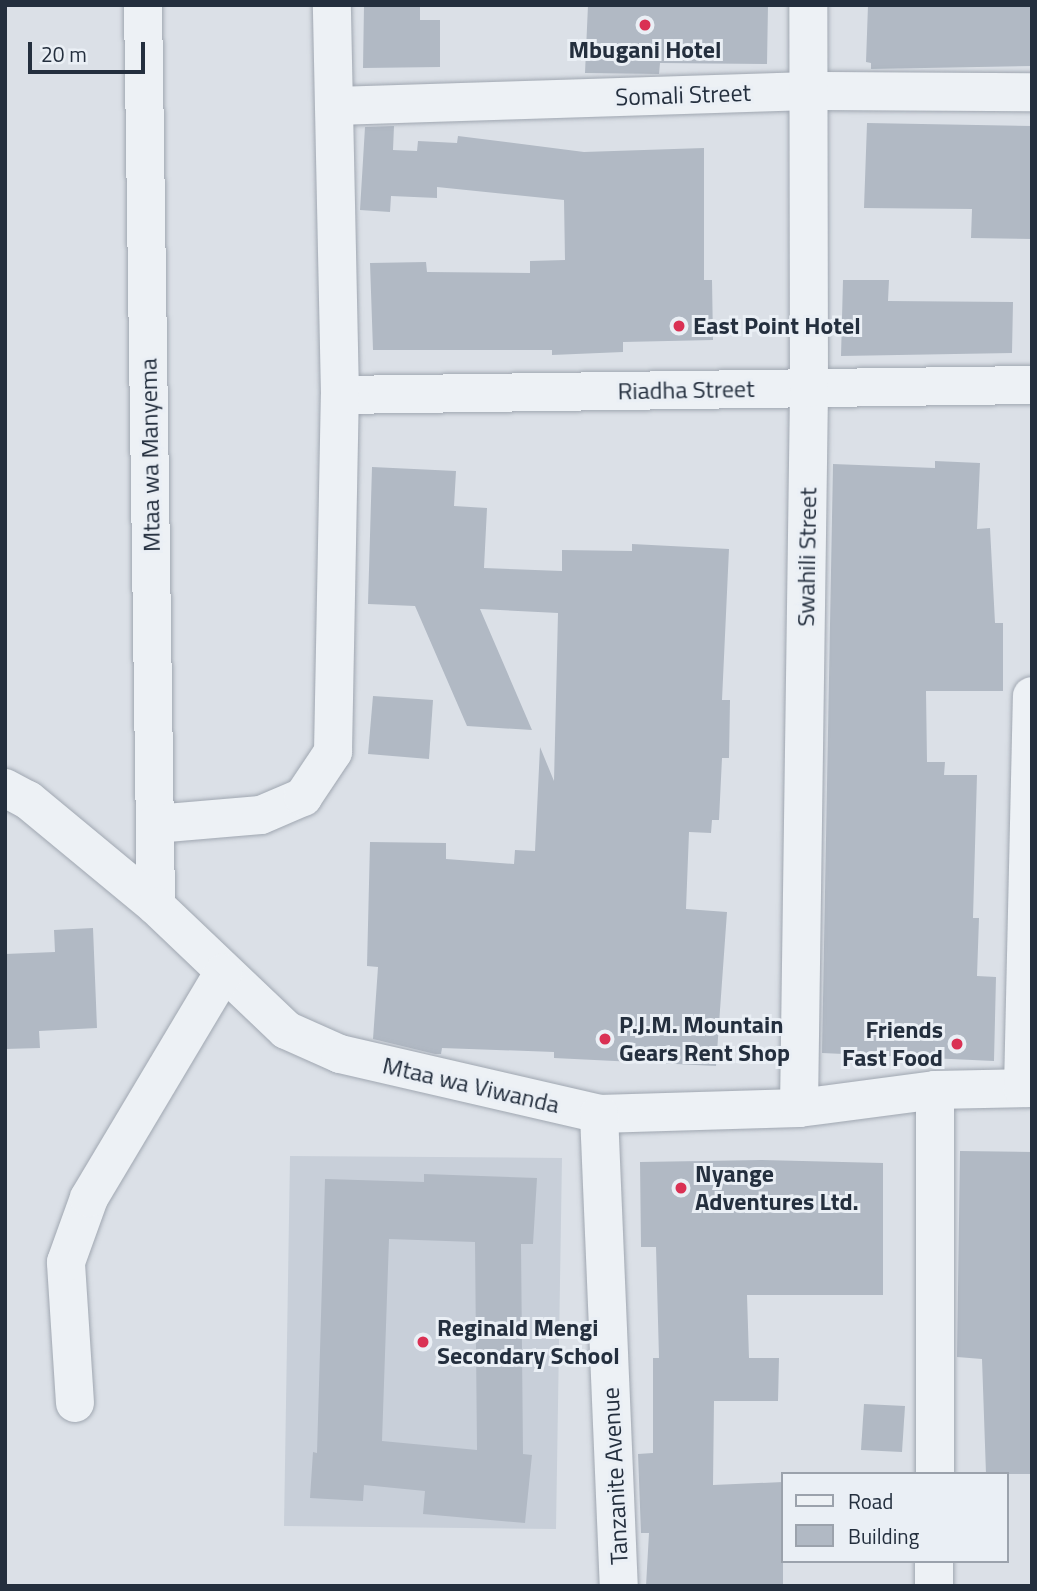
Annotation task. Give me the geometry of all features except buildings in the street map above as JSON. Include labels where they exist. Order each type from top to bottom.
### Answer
[{"type":"street","name":"Mtaa wa Manyema","points":[[143,5],[156,906]]},
{"type":"street","points":[[155,824],[261,815],[303,797],[333,752],[340,396],[332,5]]},
{"type":"street","name":"Swahili Street","points":[[799,1108],[809,388],[808,5]]},
{"type":"street","name":"Somali Street","points":[[335,106],[810,91],[1032,92]]},
{"type":"street","name":"Riadha Street","points":[[340,396],[1032,385]]},
{"type":"street","points":[[1027,1088],[1032,696]]},
{"type":"street","name":"Mtaa wa Viwanda","points":[[5,788],[28,800],[156,906],[223,973],[286,1030],[340,1054],[599,1114],[799,1108],[935,1090],[1027,1088]]},
{"type":"street","points":[[75,1403],[66,1262],[84,1210],[223,973]]},
{"type":"street","points":[[934,1472],[935,1090]]},
{"type":"street","name":"Tanzanite Avenue","points":[[599,1114],[619,1586]]},
{"type":"street","points":[[934,1563],[934,1586]]},
{"type":"shaded area","name":"Reginald Mengi Secondary School","points":[[290,1156],[562,1158],[556,1529],[284,1526]]},
{"type":"place","name":"Mbugani Hotel","points":[[645,25]]},
{"type":"place","name":"East Point Hotel","points":[[679,326]]},
{"type":"place","name":"P.J.M. Mountain Gears Rent Shop","points":[[605,1039]]},
{"type":"place","name":"Friends Fast Food","points":[[957,1044]]},
{"type":"place","name":"Nyange Adventures Ltd.","points":[[681,1188]]},
{"type":"place","name":"Reginald Mengi Secondary School","points":[[423,1342]]}]
